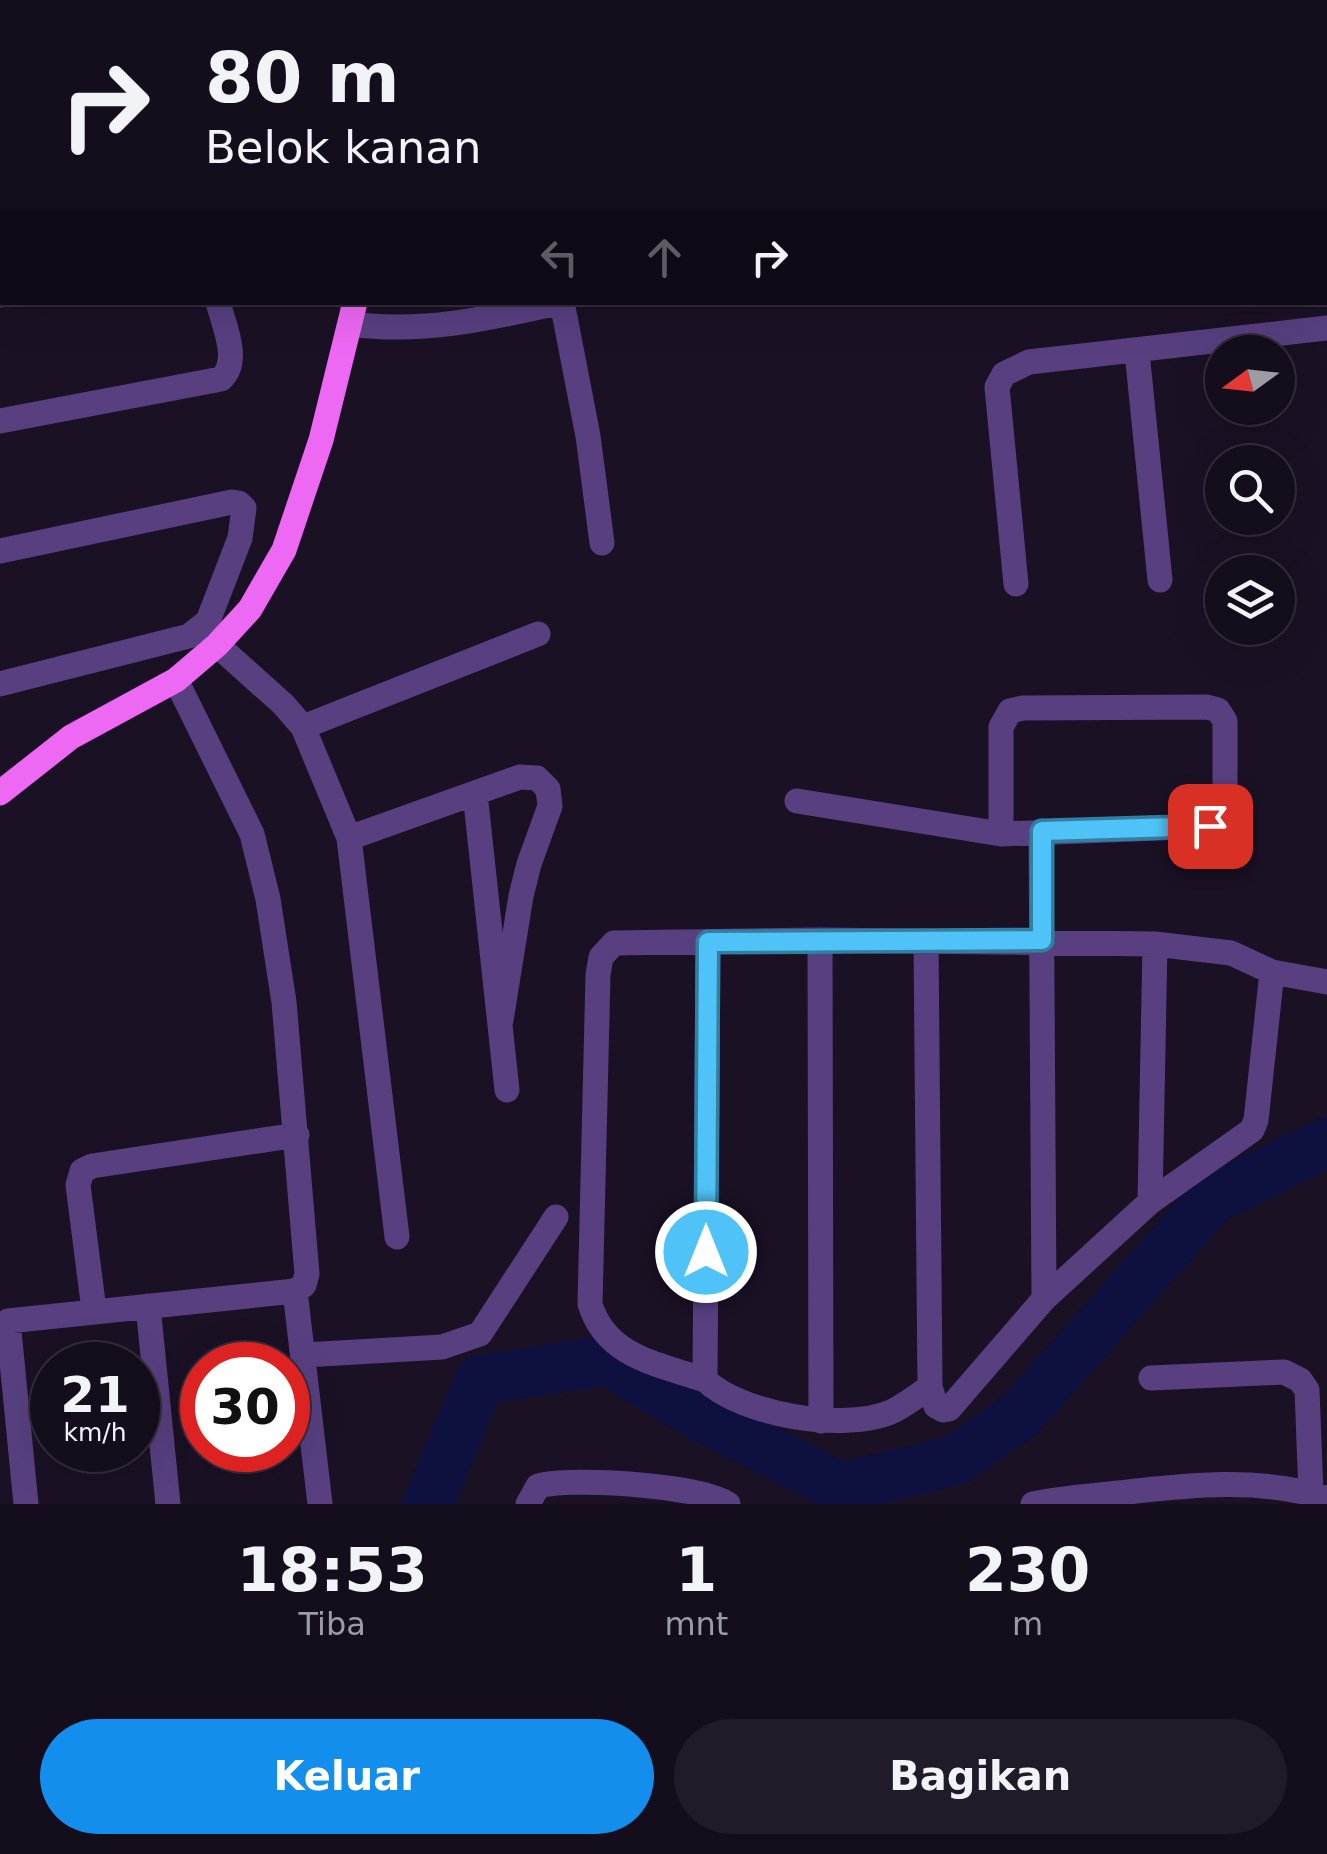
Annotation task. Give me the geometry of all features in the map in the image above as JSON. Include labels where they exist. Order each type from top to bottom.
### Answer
[{"type":"main road","points":[[0,793],[71,738],[176,680],[250,609],[284,550],[321,440],[353,313]]},
{"type":"street","points":[[0,421],[221,379],[229,372],[232,360],[219,305]]},
{"type":"street","points":[[353,313],[389,330],[456,326],[549,305]]},
{"type":"street","points":[[563,305],[588,436],[602,542]]},
{"type":"street","points":[[1016,584],[996,386],[1004,374],[1029,362],[1327,328]]},
{"type":"street","points":[[1138,352],[1160,580]]},
{"type":"street","points":[[0,551],[239,503],[244,508],[240,538],[208,621],[189,636],[0,684]]},
{"type":"street","points":[[303,727],[538,634]]},
{"type":"street","points":[[216,645],[283,704],[303,727],[349,838],[397,1237]]},
{"type":"street","points":[[26,1504],[4,1322],[295,1290],[304,1286],[307,1274],[284,1002],[268,899],[252,834],[176,680]]},
{"type":"street","points":[[798,802],[1001,834],[1210,826],[1220,820],[1225,808],[1225,721],[1218,710],[1207,707],[1010,711],[1001,726],[1001,834]]},
{"type":"street","points":[[349,838],[520,777],[537,778],[548,790],[550,806],[528,864],[501,1020]]},
{"type":"street","points":[[475,794],[507,1090]]},
{"type":"street","points":[[1042,831],[1044,1299]]},
{"type":"street","points":[[820,940],[821,1421]]},
{"type":"street","points":[[930,1387],[890,1412],[821,1421],[760,1408],[712,1387],[705,1380],[634,1355],[611,1341],[596,1325],[590,1304],[601,957],[614,944],[1042,940],[1155,944],[1231,954],[1272,972],[1327,982]]},
{"type":"street","points":[[926,941],[930,1387],[936,1406],[943,1410],[949,1409],[1044,1299],[1150,1202],[1252,1130],[1272,972]]},
{"type":"street","points":[[705,1380],[708,942]]},
{"type":"street","points":[[1150,1202],[1155,944]]},
{"type":"street","points":[[94,1310],[78,1185],[82,1171],[92,1166],[297,1135]]},
{"type":"street","points":[[310,1355],[442,1347],[480,1334],[556,1217]]},
{"type":"street","points":[[295,1290],[302,1342]]},
{"type":"street","points":[[148,1306],[168,1504]]},
{"type":"street","points":[[1034,1504],[1232,1483],[1279,1485],[1319,1496],[1307,1390],[1300,1380],[1284,1372],[1151,1378]]},
{"type":"street","points":[[310,1411],[320,1504]]},
{"type":"street","points":[[528,1504],[538,1486],[554,1481],[650,1496],[703,1492],[728,1504]]},
{"type":"waterway","points":[[428,1504],[480,1380],[607,1360],[700,1416],[842,1488],[956,1460],[1020,1415],[1211,1200],[1327,1142]]},
{"type":"route","points":[[706,1252],[708,942],[1042,940],[1042,831],[1210,826]]}]
